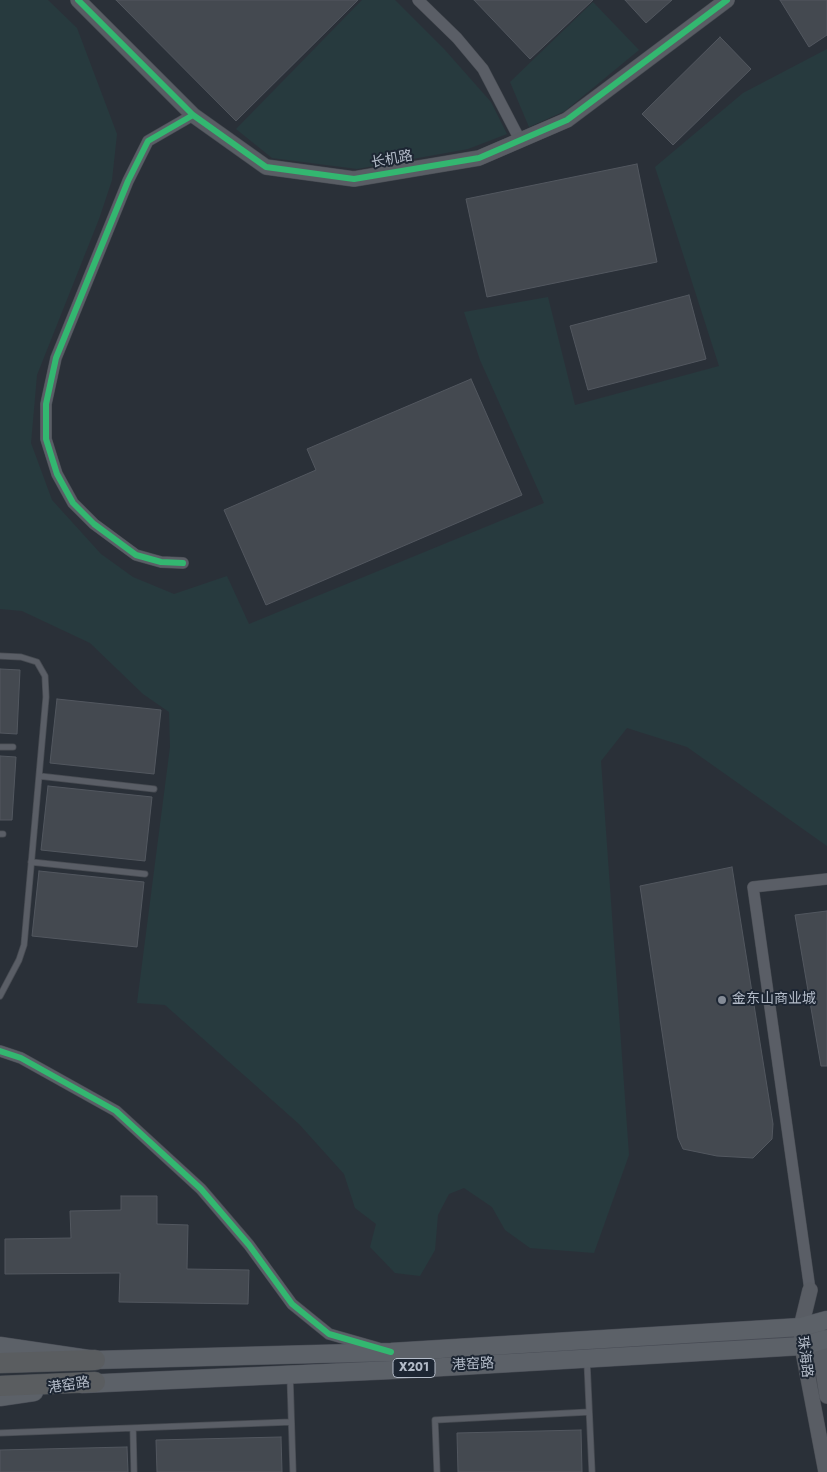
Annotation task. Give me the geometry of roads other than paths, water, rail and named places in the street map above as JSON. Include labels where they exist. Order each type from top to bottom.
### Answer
[{"type":"highway","points":[[0,1363],[95,1360]]},
{"type":"highway","points":[[0,1386],[95,1382]]},
{"type":"main road","name":"港窑路","points":[[0,1346],[95,1360],[391,1352],[815,1323]]},
{"type":"main road","name":"港窑路","points":[[0,1397],[95,1382],[587,1358],[816,1342]]},
{"type":"street","name":"长机路","points":[[78,0],[193,114],[266,167],[354,179],[479,158],[568,120],[727,0]]},
{"type":"street","points":[[418,0],[457,38],[483,70],[520,140]]},
{"type":"street","points":[[183,563],[161,562],[136,554],[94,524],[73,503],[57,474],[46,439],[46,404],[56,358],[128,180],[148,141],[193,114]]},
{"type":"street","points":[[810,1290],[753,887],[827,879]]},
{"type":"street","points":[[0,1051],[21,1058],[116,1111],[201,1189],[249,1245],[292,1304],[329,1334],[391,1352]]},
{"type":"street","name":"珠海路","points":[[810,1290],[815,1323],[826,1472]]},
{"type":"street","name":"珠海路","points":[[816,1342],[827,1396]]},
{"type":"lane","points":[[0,656],[20,657],[37,662],[45,676],[46,697],[24,945],[19,960],[0,996]]},
{"type":"lane","points":[[0,747],[13,748]]},
{"type":"lane","points":[[39,776],[154,789]]},
{"type":"lane","points":[[31,862],[146,874]]},
{"type":"lane","points":[[587,1358],[592,1472]]},
{"type":"lane","points":[[290,1373],[293,1472]]},
{"type":"lane","points":[[437,1472],[435,1420],[589,1412]]},
{"type":"lane","points":[[0,1433],[292,1422]]},
{"type":"lane","points":[[133,1428],[134,1472]]},
{"type":"place","name":"金东山商业城","points":[[722,1000]]}]
